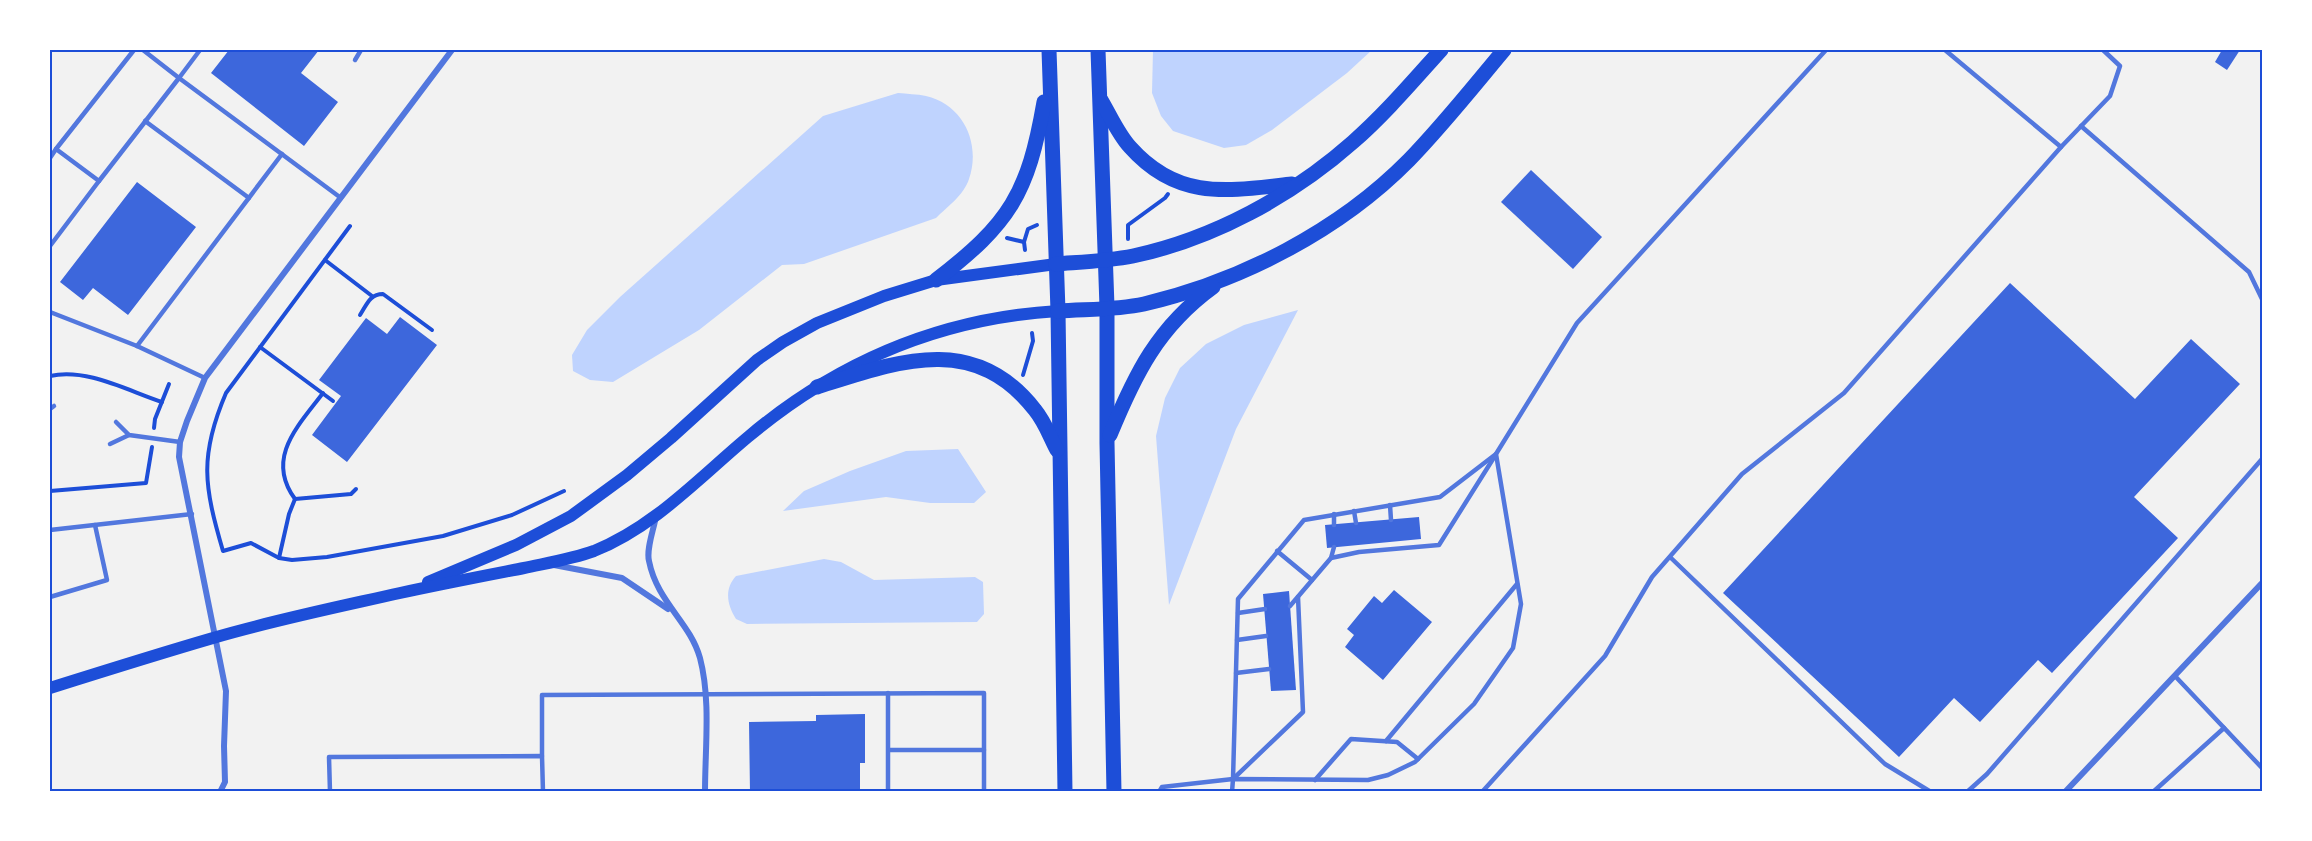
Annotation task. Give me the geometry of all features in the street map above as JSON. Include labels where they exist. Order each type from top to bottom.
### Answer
[{"type":"main road","points":[[1049,50],[1058,311],[1065,792]]},
{"type":"main road","points":[[1098,50],[1107,307],[1107,443],[1114,792]]},
{"type":"main road","points":[[402,592],[516,546],[571,516],[627,475],[730,383],[783,342],[818,323],[884,296],[936,279],[1132,256],[1176,244],[1244,215],[1298,184],[1353,142],[1441,50]]},
{"type":"main road","points":[[50,688],[214,637],[402,592],[545,564],[593,551],[626,535],[656,514],[703,478],[747,437],[817,387],[865,359],[906,341],[976,322],[1030,313],[1143,304],[1222,280],[1295,245],[1352,208],[1387,180],[1440,126],[1504,50]]},
{"type":"main road","points":[[936,279],[996,228],[1013,204],[1025,179],[1036,146],[1049,73]]},
{"type":"main road","points":[[1100,98],[1129,146],[1174,182],[1202,188],[1237,190],[1298,184]]},
{"type":"main road","points":[[1107,443],[1138,370],[1156,342],[1197,299],[1222,280]]},
{"type":"main road","points":[[817,387],[911,360],[935,358],[970,362],[992,372],[1024,397],[1036,411],[1060,456]]},
{"type":"street","points":[[220,792],[225,782],[226,691],[179,457],[180,442],[205,378],[452,50]]},
{"type":"street","points":[[656,514],[648,559],[659,593],[686,628],[700,657],[705,694],[705,792]]},
{"type":"street","points":[[545,564],[622,578],[674,612]]},
{"type":"street","points":[[2065,792],[2262,583]]},
{"type":"lane","points":[[50,158],[134,50]]},
{"type":"lane","points":[[143,50],[341,198]]},
{"type":"lane","points":[[50,246],[200,50]]},
{"type":"lane","points":[[355,60],[361,50]]},
{"type":"lane","points":[[1331,558],[1359,552],[1440,544],[1577,323],[1826,50]]},
{"type":"lane","points":[[1945,50],[2061,147]]},
{"type":"lane","points":[[1482,792],[1605,656],[1652,577],[1742,474],[1844,393],[2061,147],[2110,96],[2120,66],[2103,50]]},
{"type":"lane","points":[[146,121],[249,198]]},
{"type":"lane","points":[[2081,126],[2249,272],[2262,299]]},
{"type":"lane","points":[[56,149],[99,181]]},
{"type":"lane","points":[[137,346],[282,154]]},
{"type":"lane","points":[[50,312],[137,346],[205,378]]},
{"type":"lane","points":[[116,422],[129,435]]},
{"type":"lane","points":[[110,444],[129,435],[180,442]]},
{"type":"lane","points":[[1232,792],[1238,599],[1304,520],[1440,497],[1496,454]]},
{"type":"lane","points":[[1159,792],[1162,786],[1233,779],[1368,780],[1388,775],[1418,759],[1474,704],[1513,648],[1521,604],[1496,454]]},
{"type":"lane","points":[[1967,792],[1987,774],[2262,459]]},
{"type":"lane","points":[[1390,505],[1390,520]]},
{"type":"lane","points":[[1354,511],[1356,523]]},
{"type":"lane","points":[[50,530],[192,514]]},
{"type":"lane","points":[[1334,514],[1334,525]]},
{"type":"lane","points":[[50,597],[107,580],[95,525]]},
{"type":"lane","points":[[1392,542],[1393,549]]},
{"type":"lane","points":[[1358,545],[1359,552]]},
{"type":"lane","points":[[1290,606],[1331,558],[1335,547]]},
{"type":"lane","points":[[1277,551],[1312,580]]},
{"type":"lane","points":[[1670,557],[1885,764],[1931,792]]},
{"type":"lane","points":[[1386,741],[1517,584]]},
{"type":"lane","points":[[1233,779],[1304,712],[1298,668],[1298,597]]},
{"type":"lane","points":[[1238,613],[1264,609]]},
{"type":"lane","points":[[1292,631],[1298,630]]},
{"type":"lane","points":[[1237,640],[1266,636]]},
{"type":"lane","points":[[1236,673],[1269,669]]},
{"type":"lane","points":[[2175,676],[2262,768]]},
{"type":"lane","points":[[888,693],[888,792]]},
{"type":"lane","points":[[543,792],[542,695],[984,693],[984,792]]},
{"type":"lane","points":[[2152,792],[2224,728]]},
{"type":"lane","points":[[1315,780],[1351,739],[1397,742],[1418,759]]},
{"type":"lane","points":[[889,750],[984,750]]},
{"type":"lane","points":[[330,792],[329,757],[542,756]]},
{"type":"path","points":[[1128,225],[1165,198],[1170,189]]},
{"type":"path","points":[[1120,222],[1128,225]]},
{"type":"path","points":[[1025,250],[1024,242],[1028,228],[1036,225]]},
{"type":"path","points":[[1128,225],[1128,239]]},
{"type":"path","points":[[350,226],[226,393],[220,406],[206,464],[207,488],[223,550],[251,543],[279,558],[292,561],[327,557],[443,536],[512,515],[564,491]]},
{"type":"path","points":[[1002,234],[1009,239],[1024,242]]},
{"type":"path","points":[[325,260],[372,296]]},
{"type":"path","points":[[360,315],[372,296],[383,294],[432,330]]},
{"type":"path","points":[[1019,380],[1025,371],[1033,341],[1032,333]]},
{"type":"path","points":[[1033,341],[1042,341]]},
{"type":"path","points":[[260,347],[333,401]]},
{"type":"path","points":[[50,376],[75,374],[89,377],[162,402]]},
{"type":"path","points":[[50,491],[146,483],[155,419],[169,384]]},
{"type":"path","points":[[295,500],[286,488],[283,476],[286,445],[323,393]]},
{"type":"path","points":[[295,500],[351,494],[356,489]]},
{"type":"path","points":[[279,558],[289,514],[295,500]]},
{"type":"water","points":[[1153,50],[1372,50],[1347,73],[1272,130],[1246,145],[1224,148],[1173,131],[1161,116],[1152,93]]},
{"type":"water","points":[[898,93],[926,96],[950,108],[959,117],[971,140],[972,166],[967,185],[936,218],[804,264],[782,265],[699,330],[613,382],[590,380],[573,371],[572,355],[587,330],[620,297],[823,116]]},
{"type":"water","points":[[1298,310],[1236,429],[1169,605],[1156,436],[1165,398],[1180,368],[1206,344],[1244,325]]},
{"type":"water","points":[[958,449],[986,492],[974,503],[930,503],[886,497],[783,511],[804,491],[850,471],[906,451]]},
{"type":"water","points":[[824,559],[841,562],[874,580],[975,577],[983,582],[984,614],[977,622],[747,624],[736,619],[728,592],[736,576]]},
{"type":"building","points":[[229,50],[237,52],[239,50],[319,50],[301,73],[338,102],[304,146],[211,73]]},
{"type":"building","points":[[2222,50],[2240,50],[2227,70],[2215,62]]},
{"type":"building","points":[[1531,170],[1602,237],[1573,269],[1501,202]]},
{"type":"building","points":[[137,182],[196,227],[128,315],[93,288],[83,300],[60,282]]},
{"type":"building","points":[[2010,283],[2135,399],[2191,339],[2240,384],[2134,497],[2178,538],[2052,673],[2038,660],[1980,722],[1954,698],[1899,757],[1723,593]]},
{"type":"building","points":[[400,317],[437,345],[347,462],[312,435],[341,396],[319,380],[366,318],[387,334]]},
{"type":"building","points":[[1419,517],[1421,539],[1327,548],[1325,525]]},
{"type":"building","points":[[1394,590],[1432,622],[1383,680],[1345,647],[1354,635],[1347,629],[1374,596],[1382,603]]},
{"type":"building","points":[[1289,591],[1296,690],[1271,691],[1263,594]]},
{"type":"building","points":[[865,714],[865,763],[860,763],[860,792],[750,792],[749,722],[816,721],[816,715]]}]
